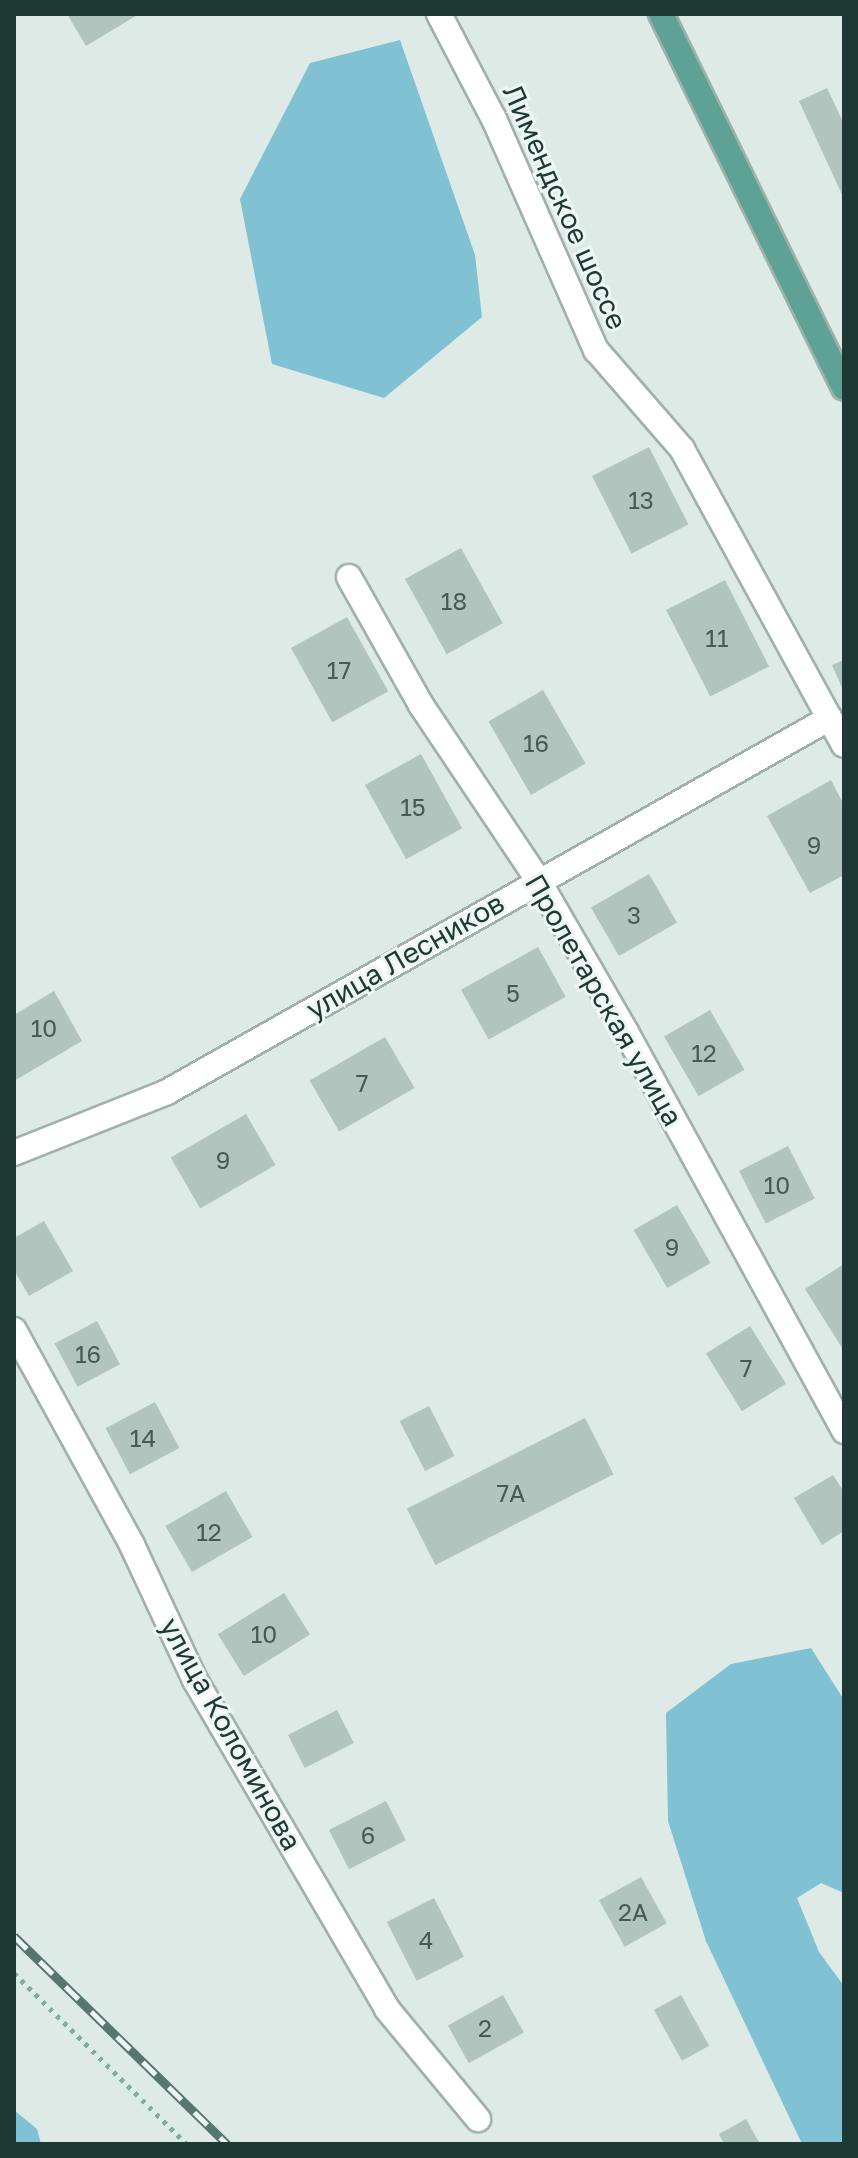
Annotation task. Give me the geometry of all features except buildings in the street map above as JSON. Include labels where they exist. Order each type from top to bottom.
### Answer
[{"type":"main road","points":[[661,14],[844,388]]},
{"type":"street","name":"Лимендское шоссе","points":[[439,14],[494,119],[596,350],[682,449],[844,745]]},
{"type":"street","name":"Пролетарская улица","points":[[349,577],[421,705],[538,880],[844,1431]]},
{"type":"street","name":"улица Лесников","points":[[14,1153],[167,1092],[830,718]]},
{"type":"street","name":"улица Коломинова","points":[[14,1330],[132,1545],[195,1680],[387,2009],[478,2119]]},
{"type":"path","points":[[14,1973],[187,2144]]},
{"type":"water","points":[[400,40],[475,255],[482,317],[384,398],[272,364],[240,199],[310,63]]},
{"type":"water","points":[[811,1648],[844,1700],[844,1893],[821,1883],[797,1898],[819,1952],[844,1986],[844,2144],[802,2144],[706,1941],[668,1821],[666,1713],[731,1664]]},
{"type":"water","points":[[14,2110],[37,2129],[41,2144],[14,2144]]},
{"type":"railway","points":[[14,1936],[227,2144]]}]
